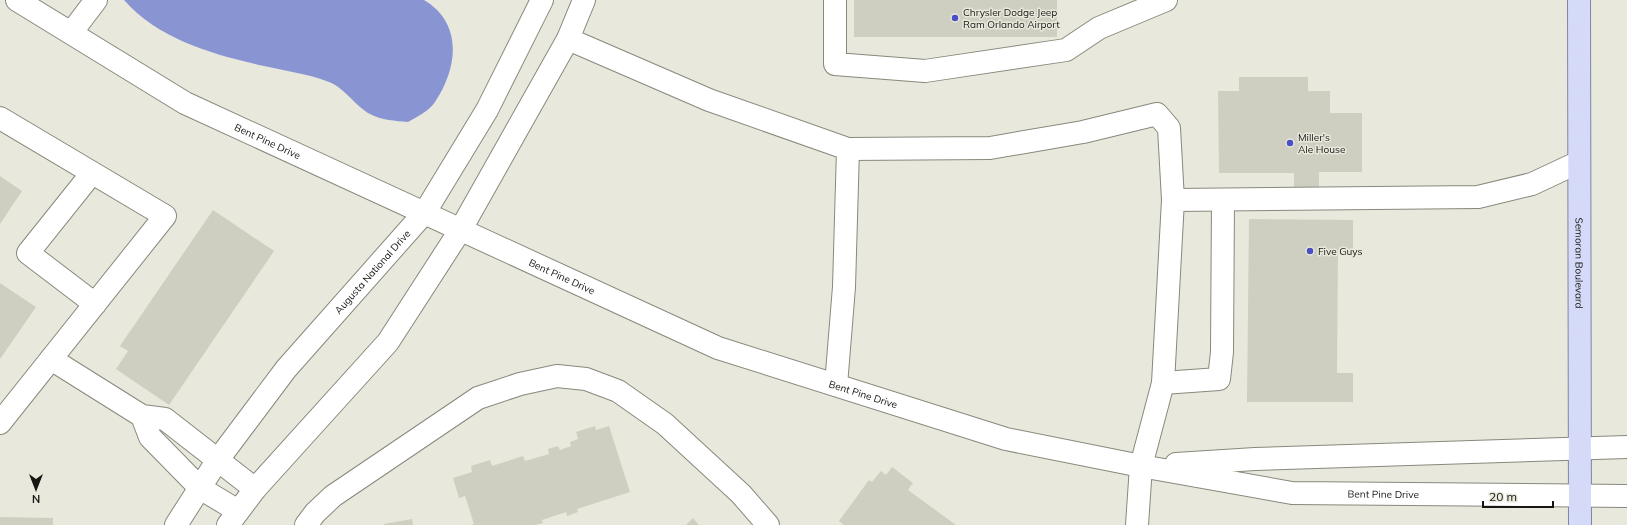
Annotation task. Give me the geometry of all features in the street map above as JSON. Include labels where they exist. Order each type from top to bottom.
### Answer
[{"type":"main road","name":"Semoran Boulevard","points":[[1579,0],[1580,525]]},
{"type":"street","name":"Bent Pine Drive","points":[[17,0],[185,103],[718,348],[1006,439],[1141,466],[1292,493],[1579,497],[1627,496]]},
{"type":"street","points":[[71,33],[96,0]]},
{"type":"street","name":"Augusta National Drive","points":[[176,525],[217,461],[286,369],[425,212],[487,110],[542,0]]},
{"type":"street","points":[[142,416],[150,437],[200,488],[233,518],[255,489],[388,342],[461,229],[568,39],[584,0]]},
{"type":"street","points":[[835,0],[835,64],[925,70],[1066,50],[1099,28],[1166,0]]},
{"type":"street","points":[[568,39],[709,100],[848,149],[990,148],[1083,132],[1157,114],[1169,128],[1174,200],[1162,383],[1141,466],[1137,525]]},
{"type":"street","points":[[0,118],[165,216],[0,423]]},
{"type":"street","points":[[836,385],[844,287],[848,149]]},
{"type":"street","points":[[1174,200],[1478,197],[1532,184],[1579,162]]},
{"type":"street","points":[[92,173],[28,253],[95,304]]},
{"type":"street","points":[[1162,383],[1219,379],[1222,352],[1223,200]]},
{"type":"street","points":[[51,359],[142,416],[164,418],[217,461],[255,489]]},
{"type":"street","points":[[306,525],[314,513],[333,496],[478,398],[520,384],[557,376],[586,379],[618,391],[665,424],[741,494],[768,525]]},
{"type":"street","name":"Bent Pine Drive","points":[[1141,466],[1256,459],[1579,447],[1627,447]]},
{"type":"water","points":[[124,0],[424,0],[437,10],[451,33],[453,47],[452,61],[443,89],[430,108],[423,114],[408,122],[389,120],[379,118],[365,111],[340,88],[329,82],[226,57],[171,36],[138,14]]},
{"type":"building","name":"Chrysler Dodge Jeep Ram Orlando Airport","points":[[854,0],[1057,0],[1057,37],[854,37]]},
{"type":"building","name":"Miller's Ale House","points":[[1239,77],[1308,77],[1308,91],[1330,91],[1330,113],[1362,113],[1362,172],[1319,172],[1319,187],[1294,187],[1294,173],[1219,173],[1218,91],[1239,91]]},
{"type":"building","points":[[0,176],[22,191],[0,224]]},
{"type":"building","points":[[213,210],[274,251],[169,405],[116,369],[128,351],[120,346]]},
{"type":"building","points":[[1249,219],[1353,220],[1353,250],[1338,250],[1337,373],[1353,373],[1353,402],[1247,402]]},
{"type":"building","points":[[0,283],[36,307],[0,359]]},
{"type":"building","points":[[595,426],[596,430],[609,426],[630,492],[577,509],[578,512],[567,516],[566,512],[542,520],[543,523],[535,525],[471,525],[474,524],[465,496],[459,498],[453,478],[472,472],[471,466],[490,460],[492,466],[523,456],[525,461],[549,454],[548,449],[558,446],[560,450],[571,446],[570,442],[578,439],[576,432]]},
{"type":"building","points":[[892,467],[913,483],[908,490],[956,525],[844,525],[839,521],[869,480],[872,482],[881,471],[886,475]]},
{"type":"building","points":[[0,517],[53,518],[53,525],[0,525]]},
{"type":"building","points":[[693,518],[699,525],[686,525]]},
{"type":"building","points":[[412,519],[413,525],[384,525],[384,524]]},
{"type":"place","name":"Chrysler Dodge Jeep Ram Orlando Airport","points":[[955,18]]},
{"type":"place","name":"Miller's Ale House","points":[[1290,143]]},
{"type":"place","name":"Five Guys","points":[[1310,251]]}]
